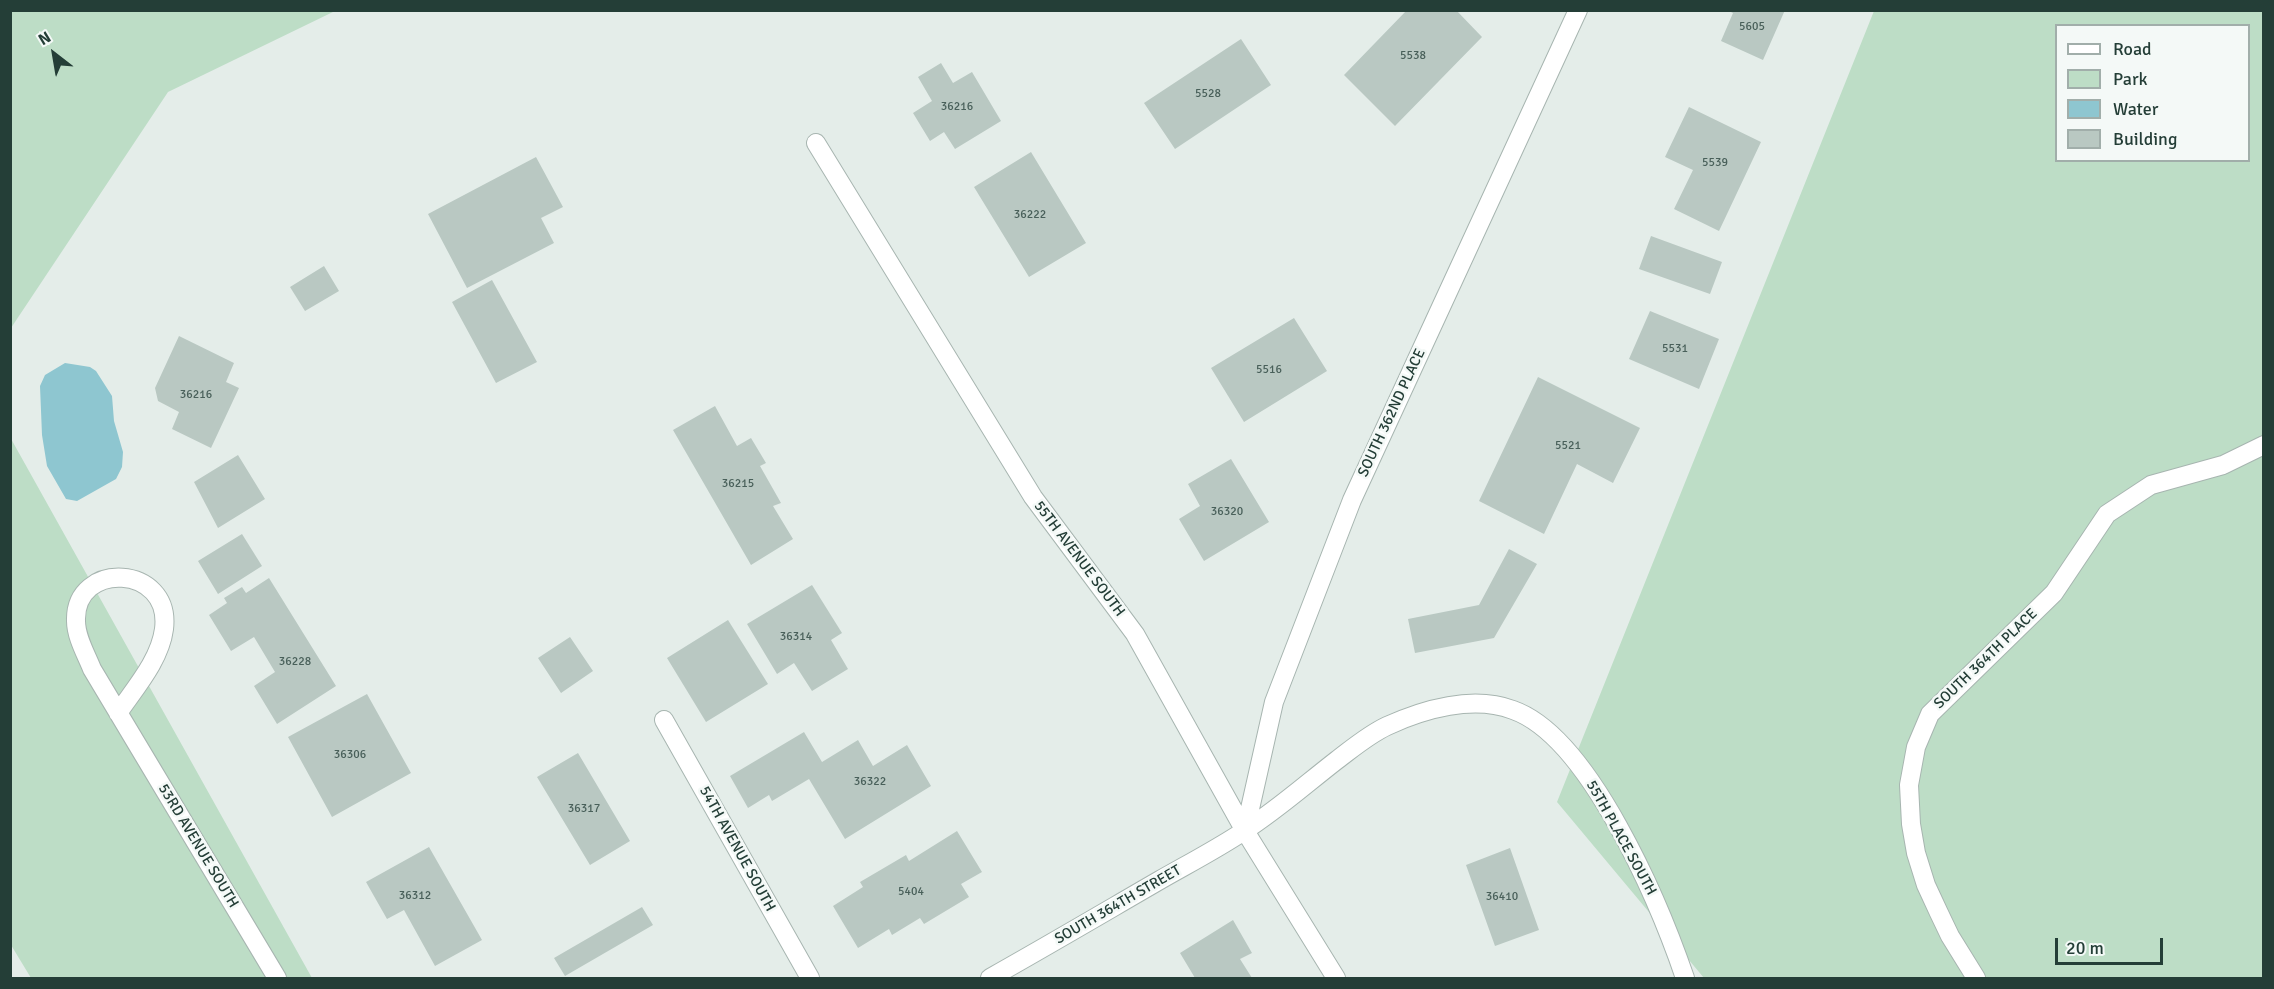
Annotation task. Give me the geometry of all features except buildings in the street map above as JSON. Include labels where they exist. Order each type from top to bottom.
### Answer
[{"type":"street","name":"SOUTH 362ND PLACE","points":[[1245,831],[1274,702],[1352,500],[1578,10]]},
{"type":"street","name":"55TH AVENUE SOUTH","points":[[816,143],[1033,497],[1135,634],[1245,831],[1336,978]]},
{"type":"street","name":"SOUTH 364TH PLACE","points":[[1976,978],[1939,913],[1916,853],[1911,824],[1909,785],[1916,747],[1930,714],[2054,593],[2108,514],[2151,485],[2223,465],[2264,445]]},
{"type":"street","name":"53RD AVENUE SOUTH","points":[[118,713],[159,651],[164,628],[163,610],[154,592],[141,581],[122,576],[100,580],[85,593],[79,604],[76,621],[81,642],[92,669],[118,713],[278,978]]},
{"type":"street","name":"55TH PLACE SOUTH","points":[[1245,831],[1363,740],[1386,727],[1418,714],[1450,706],[1494,705],[1515,710],[1537,721],[1559,741],[1603,801],[1655,900],[1685,978]]},
{"type":"street","name":"54TH AVENUE SOUTH","points":[[664,720],[810,978]]},
{"type":"street","name":"SOUTH 364TH STREET","points":[[990,978],[1245,831]]},
{"type":"green space","points":[[11,10],[335,11],[168,92],[11,328]]},
{"type":"green space","points":[[1874,11],[2263,11],[2263,978],[1704,978],[1557,802]]},
{"type":"green space","points":[[10,437],[312,978],[31,978],[11,945]]},
{"type":"water","points":[[65,363],[90,367],[96,371],[112,396],[114,421],[123,452],[122,467],[116,479],[77,501],[66,499],[47,466],[42,435],[40,386],[45,375]]}]
